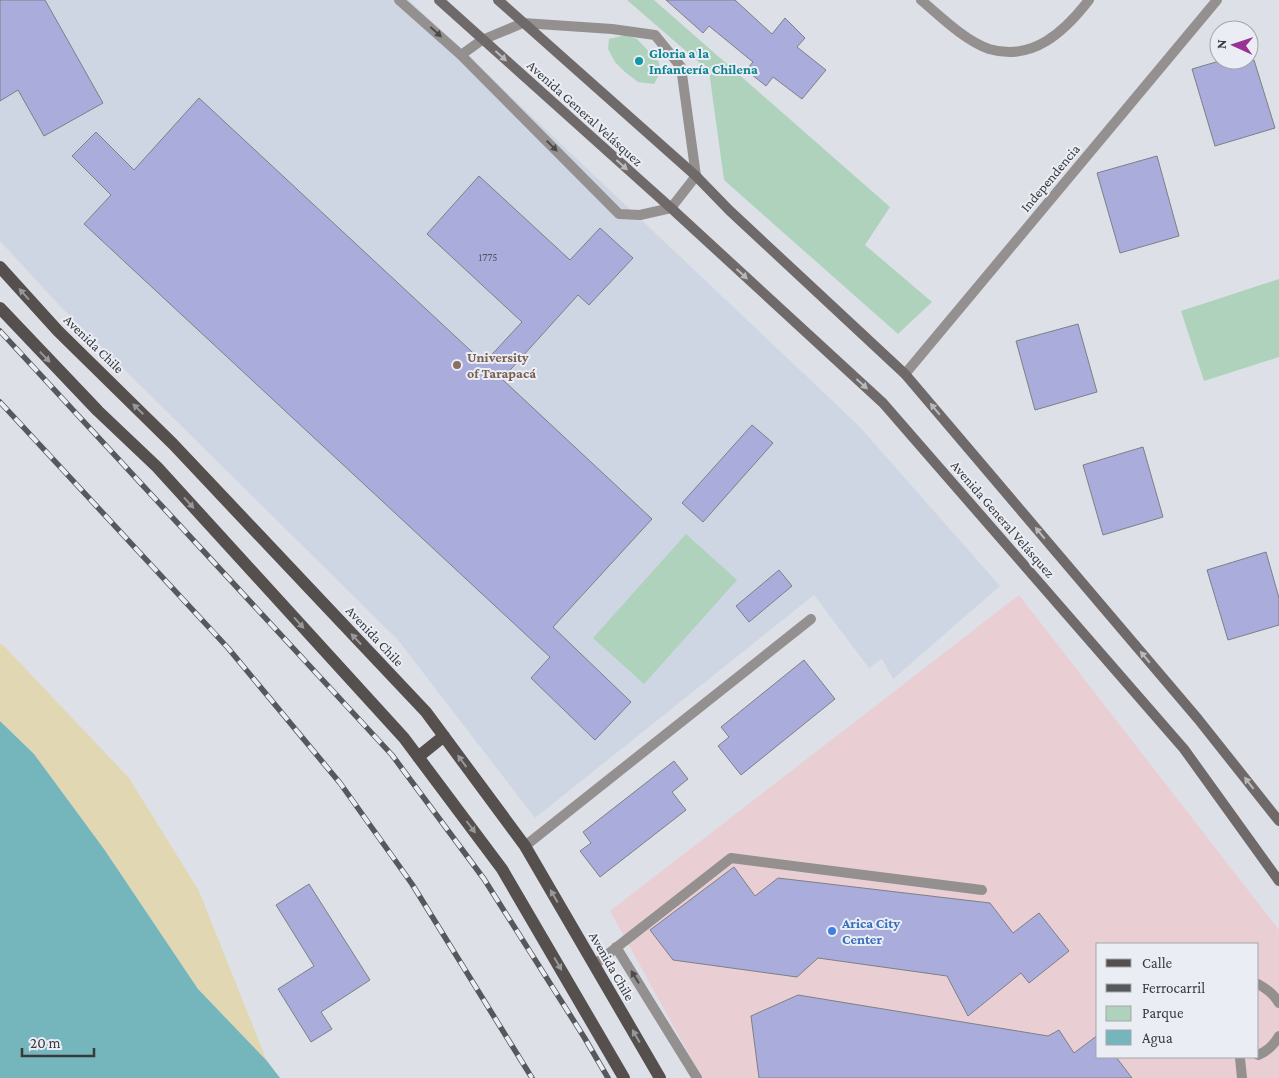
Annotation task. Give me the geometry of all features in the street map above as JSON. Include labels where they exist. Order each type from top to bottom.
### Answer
[{"type":"main road","name":"Avenida General Velásquez","points":[[439,0],[883,403],[1184,749],[1279,880]]},
{"type":"main road","name":"Avenida General Velásquez","points":[[498,0],[696,176],[729,210],[904,374],[1198,719],[1279,821]]},
{"type":"main road","name":"Avenida Chile","points":[[0,267],[58,331],[173,444],[426,712],[525,846],[660,1078]]},
{"type":"main road","points":[[0,308],[98,411],[163,474],[397,731],[502,868],[624,1078]]},
{"type":"main road","points":[[418,757],[444,736]]},
{"type":"street","points":[[399,0],[461,55],[619,214],[640,215],[670,208],[696,176],[681,66],[655,35],[612,29],[523,23],[482,40],[461,55]]},
{"type":"street","points":[[920,0],[972,40],[988,48],[1005,52],[1032,47],[1056,36],[1075,18],[1089,0]]},
{"type":"street","name":"Independencia","points":[[904,374],[1217,0]]},
{"type":"street","points":[[525,846],[811,619]]},
{"type":"street","points":[[594,965],[731,858],[982,890]]},
{"type":"street","points":[[616,947],[697,1078]]},
{"type":"street","points":[[1259,984],[1278,998]]},
{"type":"street","points":[[1259,1055],[1265,1053],[1279,1036]]},
{"type":"street","points":[[1238,1058],[1242,1078]]},
{"type":"shaded area","name":"University of Tarapacá","points":[[0,0],[409,0],[858,425],[1000,586],[893,679],[882,659],[869,668],[814,595],[535,818],[398,640],[59,305],[0,241]]},
{"type":"shaded area","points":[[1019,595],[1279,930],[1279,1078],[702,1078],[610,911]]},
{"type":"green space","points":[[627,0],[654,0],[890,207],[865,245],[932,302],[898,334],[724,180],[709,71]]},
{"type":"green space","points":[[626,35],[637,39],[659,62],[660,73],[654,84],[638,82],[615,62],[608,49],[609,39]]},
{"type":"green space","points":[[1279,279],[1279,357],[1204,381],[1181,311]]},
{"type":"green space","points":[[686,534],[737,580],[644,684],[593,638]]},
{"type":"sand","points":[[0,644],[129,778],[199,891],[267,1061],[198,989],[104,849],[34,754],[0,721]]},
{"type":"water","points":[[0,721],[34,754],[104,849],[198,989],[267,1061],[280,1078],[0,1078]]},
{"type":"building","points":[[0,0],[45,0],[103,103],[44,136],[18,90],[0,101]]},
{"type":"building","points":[[666,0],[735,0],[772,34],[785,18],[805,38],[797,47],[826,70],[802,99],[773,77],[766,86],[746,70],[753,62],[709,26],[703,33]]},
{"type":"building","points":[[1209,64],[1209,70],[1257,70],[1275,128],[1215,146],[1192,69]]},
{"type":"building","points":[[199,98],[484,363],[522,322],[427,234],[479,176],[570,260],[600,228],[633,258],[589,305],[578,295],[502,379],[652,519],[553,627],[631,702],[595,740],[531,678],[550,657],[84,224],[111,195],[72,156],[96,132],[134,170]]},
{"type":"building","points":[[1157,156],[1179,236],[1120,253],[1097,173]]},
{"type":"building","points":[[1078,324],[1097,392],[1035,410],[1016,341]]},
{"type":"building","points":[[752,425],[773,443],[703,522],[682,503]]},
{"type":"building","points":[[1143,447],[1163,517],[1103,535],[1083,465]]},
{"type":"building","points":[[1266,552],[1279,598],[1279,625],[1228,640],[1207,570]]},
{"type":"building","points":[[779,570],[792,586],[749,622],[736,606]]},
{"type":"building","points":[[804,660],[835,699],[741,775],[718,746],[729,737],[721,727]]},
{"type":"building","points":[[674,761],[688,779],[672,792],[686,810],[600,877],[580,851],[591,843],[583,832]]},
{"type":"building","name":"Arica City Center","points":[[734,867],[755,896],[778,878],[990,903],[1013,933],[1039,913],[1069,951],[1029,983],[1021,973],[968,1016],[947,976],[818,958],[797,977],[673,960],[650,930]]},
{"type":"building","points":[[309,884],[370,980],[321,1012],[332,1029],[311,1042],[278,989],[314,966],[276,905]]},
{"type":"building","points":[[798,995],[1048,1036],[1059,1030],[1074,1053],[1096,1036],[1096,1058],[1117,1058],[1132,1078],[759,1078],[751,1016]]},
{"type":"railway","points":[[0,331],[392,755],[484,879],[608,1078]]},
{"type":"railway","points":[[0,402],[228,648],[340,783],[412,884],[532,1078]]},
{"type":"place","name":"Gloria a la Infantería Chilena","points":[[639,61]]},
{"type":"place","name":"University of Tarapacá","points":[[457,365]]},
{"type":"place","name":"Arica City Center","points":[[832,931]]}]
